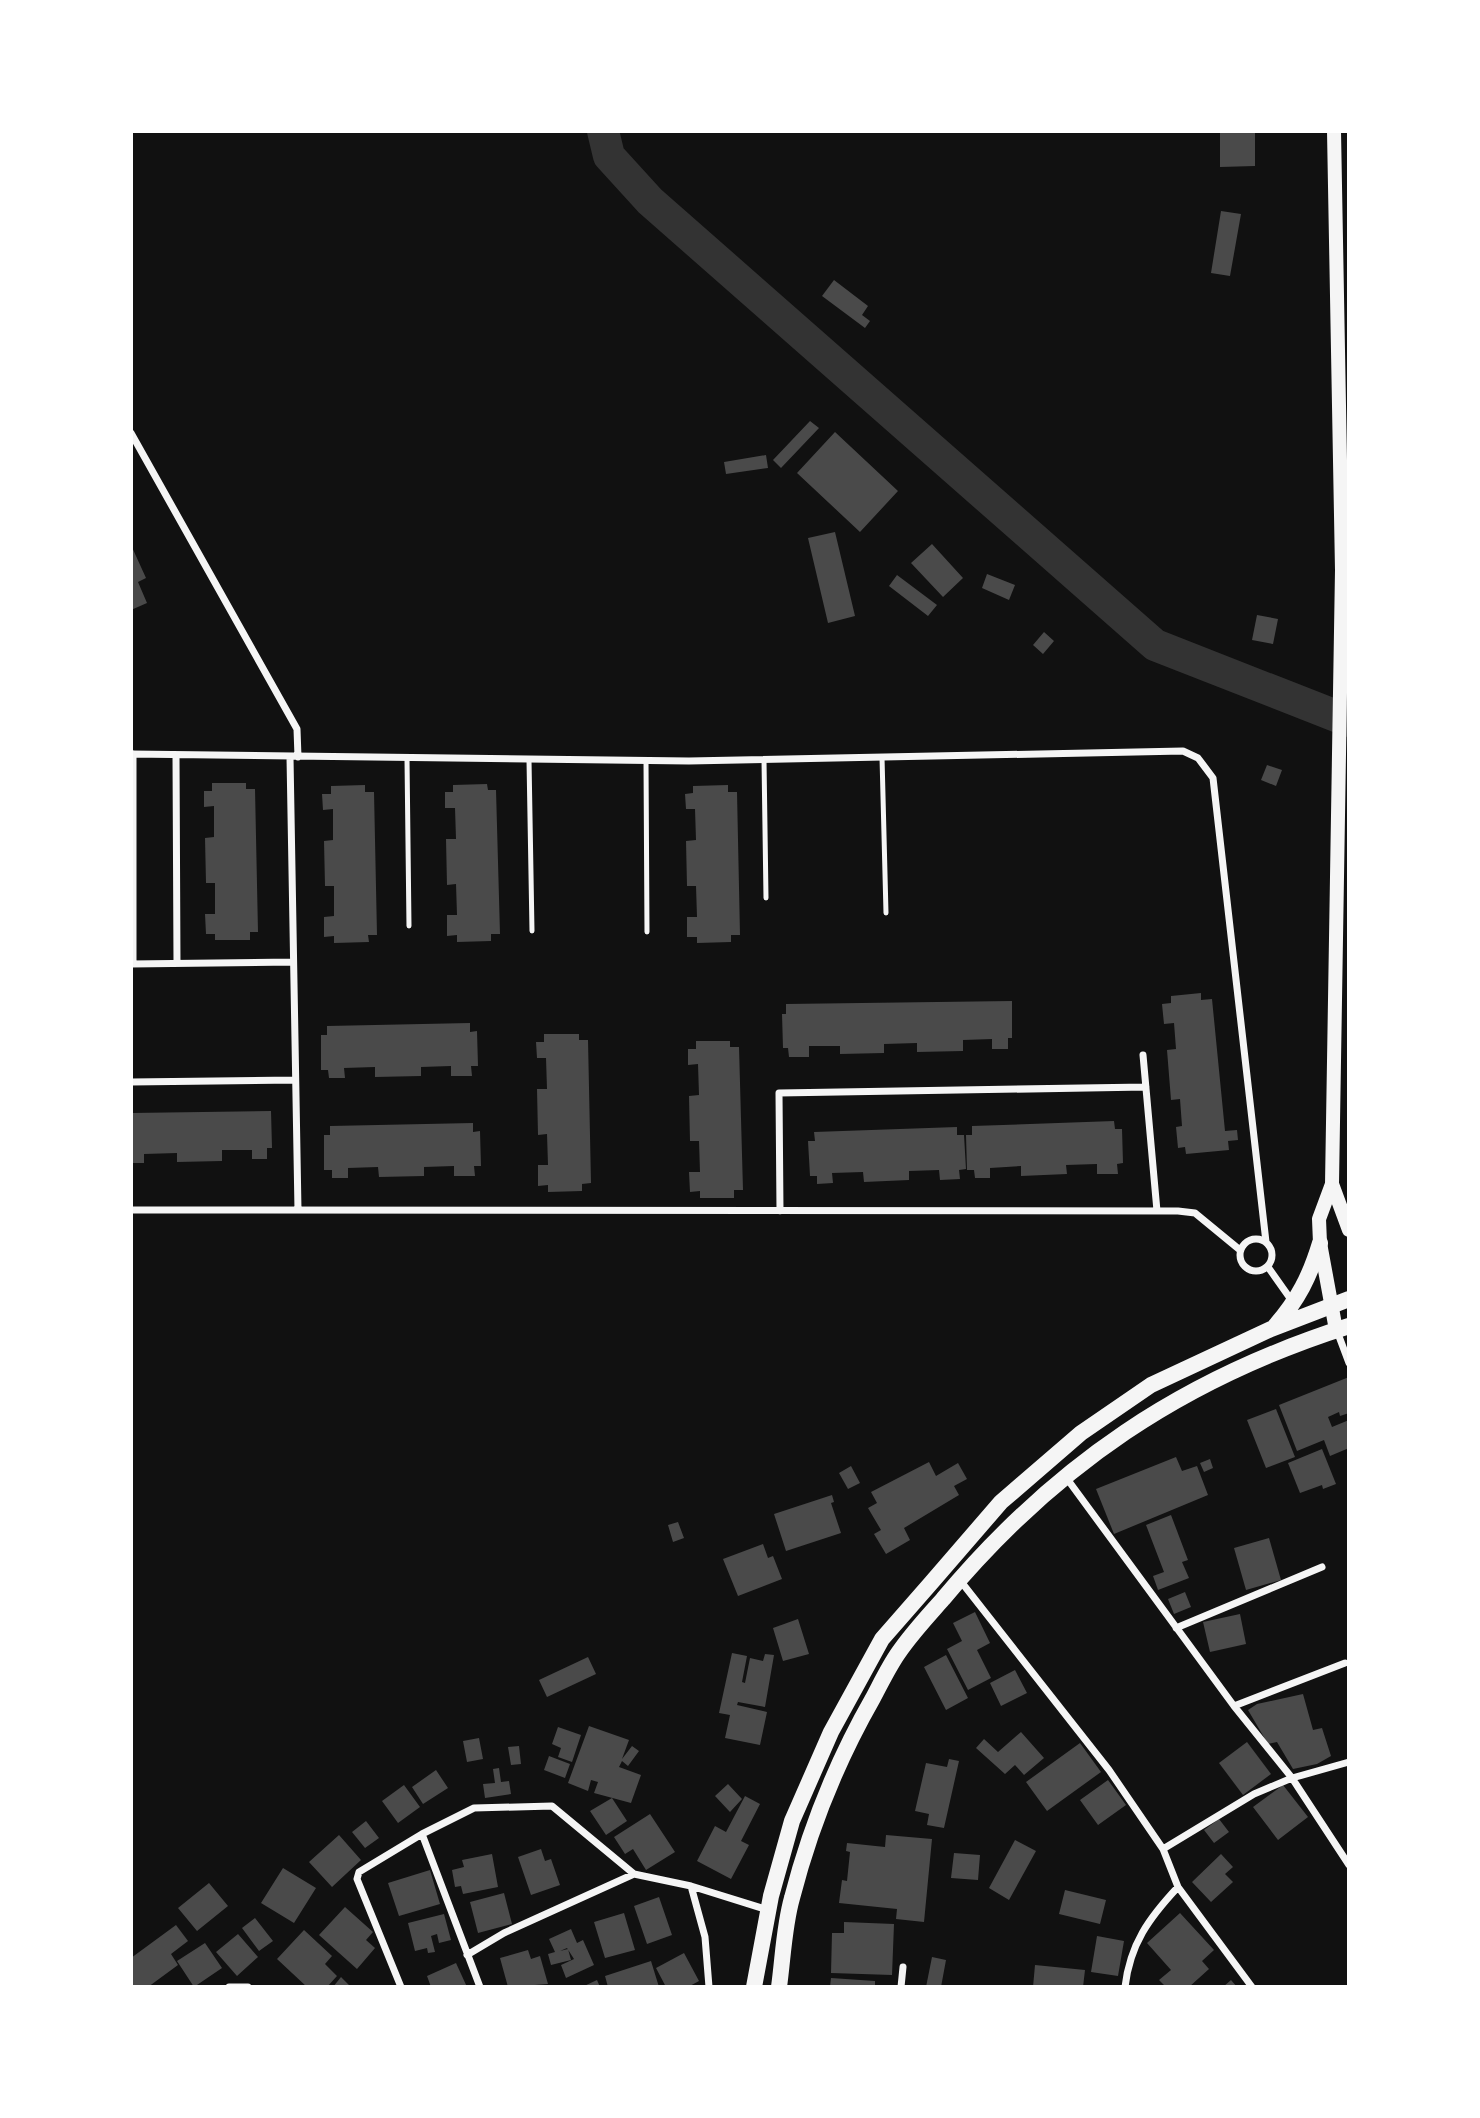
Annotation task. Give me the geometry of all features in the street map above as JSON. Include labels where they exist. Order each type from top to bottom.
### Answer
[{"type":"main road","points":[[779,1987],[791,1901],[812,1828],[849,1740],[898,1652],[959,1579],[1016,1518],[1096,1450],[1154,1411],[1252,1363],[1343,1328],[1330,1305],[1319,1219],[1332,1184],[1342,570],[1334,131]]},
{"type":"main road","points":[[1332,1184],[1349,1230]]},
{"type":"main road","points":[[1271,1329],[1294,1305],[1310,1275],[1320,1243]]},
{"type":"main road","points":[[754,1987],[769,1911],[792,1821],[831,1732],[882,1639],[1002,1502],[1081,1433],[1151,1385],[1271,1329],[1349,1299]]},
{"type":"street","points":[[131,433],[298,729],[294,757],[293,962],[298,1210]]},
{"type":"street","points":[[293,962],[132,964],[132,754],[646,761],[1183,751],[1198,758],[1213,778],[1266,1242],[1272,1251],[1268,1267],[1294,1305]]},
{"type":"street","points":[[176,755],[177,963]]},
{"type":"street","points":[[1143,1055],[1157,1211]]},
{"type":"street","points":[[131,1082],[295,1080]]},
{"type":"street","points":[[780,1211],[779,1093],[1146,1087]]},
{"type":"street","points":[[131,1209],[1157,1211],[1195,1213],[1240,1250]]},
{"type":"street","points":[[1266,1242],[1251,1239],[1240,1250],[1240,1261],[1247,1269],[1258,1272],[1268,1267]]},
{"type":"street","points":[[1343,1328],[1349,1363]]},
{"type":"street","points":[[1065,1476],[1234,1706],[1293,1778],[1349,1865]]},
{"type":"street","points":[[1176,1628],[1322,1567]]},
{"type":"street","points":[[959,1579],[1109,1770],[1163,1849],[1178,1887],[1252,1987]]},
{"type":"street","points":[[1234,1706],[1345,1663]]},
{"type":"street","points":[[1163,1849],[1254,1794],[1293,1778],[1349,1762]]},
{"type":"street","points":[[401,1987],[357,1879],[365,1868],[422,1834],[474,1808],[552,1806],[634,1874],[691,1886],[769,1911]]},
{"type":"street","points":[[422,1834],[480,1987]]},
{"type":"street","points":[[467,1955],[504,1933],[634,1874]]},
{"type":"street","points":[[691,1886],[705,1937],[709,1987]]},
{"type":"street","points":[[1125,1987],[1135,1940],[1153,1914],[1178,1887]]},
{"type":"street","points":[[901,1987],[903,1967]]},
{"type":"street","points":[[229,1987],[248,1987]]},
{"type":"lane","points":[[882,757],[886,914]]},
{"type":"lane","points":[[407,759],[409,926]]},
{"type":"lane","points":[[529,760],[532,931]]},
{"type":"lane","points":[[764,760],[766,898]]},
{"type":"lane","points":[[646,761],[648,932]]},
{"type":"building","points":[[1220,131],[1255,131],[1255,166],[1220,167]]},
{"type":"building","points":[[1221,211],[1241,214],[1230,276],[1211,273]]},
{"type":"building","points":[[834,280],[868,306],[862,315],[870,321],[865,328],[822,296]]},
{"type":"building","points":[[810,421],[819,428],[781,468],[773,460]]},
{"type":"building","points":[[835,432],[898,491],[860,532],[797,473]]},
{"type":"building","points":[[766,455],[768,468],[726,474],[724,462]]},
{"type":"building","points":[[835,532],[855,616],[828,623],[808,538]]},
{"type":"building","points":[[932,544],[963,578],[943,597],[911,563]]},
{"type":"building","points":[[131,545],[146,578],[138,582],[147,603],[131,610]]},
{"type":"building","points":[[987,574],[1015,585],[1009,600],[982,588]]},
{"type":"building","points":[[897,575],[937,605],[928,616],[889,586]]},
{"type":"building","points":[[1257,615],[1278,619],[1273,644],[1252,640]]},
{"type":"building","points":[[1044,632],[1054,641],[1043,654],[1033,645]]},
{"type":"building","points":[[1267,765],[1282,770],[1276,786],[1261,780]]},
{"type":"building","points":[[212,783],[246,783],[246,789],[255,789],[258,932],[250,932],[250,940],[215,940],[215,934],[206,934],[205,914],[215,914],[215,883],[206,883],[205,838],[214,837],[214,806],[204,807],[204,791],[212,791]]},
{"type":"building","points":[[487,784],[488,790],[496,790],[500,934],[491,934],[491,941],[457,942],[457,935],[447,936],[447,915],[457,915],[456,884],[447,885],[446,839],[456,839],[455,808],[445,808],[445,792],[453,792],[453,785]]},
{"type":"building","points":[[365,785],[365,792],[374,792],[377,935],[368,935],[369,942],[334,943],[334,936],[324,937],[324,917],[334,916],[334,886],[325,886],[324,841],[333,840],[333,809],[323,810],[322,794],[331,794],[331,786]]},
{"type":"building","points":[[728,785],[728,792],[737,792],[740,935],[731,935],[731,942],[697,943],[697,937],[687,937],[687,917],[697,917],[696,886],[687,886],[686,841],[696,840],[695,809],[686,809],[685,794],[693,793],[693,786]]},
{"type":"building","points":[[1201,993],[1201,1000],[1212,999],[1225,1131],[1237,1130],[1238,1140],[1228,1141],[1229,1150],[1186,1154],[1185,1147],[1178,1148],[1176,1127],[1182,1126],[1180,1099],[1171,1100],[1167,1050],[1176,1049],[1174,1023],[1164,1024],[1162,1004],[1171,1003],[1171,996]]},
{"type":"building","points":[[1012,1001],[1012,1038],[1008,1038],[1008,1049],[992,1049],[992,1039],[963,1040],[963,1051],[917,1052],[917,1043],[884,1044],[884,1053],[840,1054],[840,1046],[809,1046],[809,1057],[789,1057],[788,1048],[783,1048],[782,1014],[786,1014],[786,1004]]},
{"type":"building","points":[[470,1023],[470,1032],[477,1031],[478,1066],[471,1066],[472,1076],[451,1076],[451,1066],[421,1067],[421,1076],[375,1077],[375,1067],[344,1068],[345,1078],[329,1078],[328,1070],[321,1070],[321,1035],[327,1035],[327,1026]]},
{"type":"building","points":[[544,1034],[579,1034],[579,1040],[588,1040],[591,1183],[582,1184],[582,1191],[548,1192],[548,1185],[538,1186],[538,1165],[548,1165],[547,1134],[538,1135],[537,1089],[547,1089],[546,1058],[537,1058],[536,1042],[544,1042]]},
{"type":"building","points":[[696,1041],[730,1041],[730,1047],[739,1047],[743,1190],[734,1190],[734,1198],[700,1198],[700,1191],[690,1192],[689,1172],[700,1172],[699,1141],[690,1141],[689,1096],[699,1095],[698,1064],[688,1065],[688,1049],[696,1049]]},
{"type":"building","points":[[271,1111],[272,1148],[267,1148],[267,1159],[252,1159],[252,1150],[222,1150],[222,1161],[177,1162],[177,1153],[144,1154],[144,1163],[131,1163],[131,1113]]},
{"type":"building","points":[[1114,1121],[1115,1129],[1122,1129],[1123,1163],[1117,1164],[1118,1174],[1097,1174],[1097,1164],[1066,1165],[1067,1174],[1021,1176],[1021,1166],[990,1168],[990,1178],[975,1178],[974,1170],[967,1170],[966,1135],[972,1135],[972,1126]]},
{"type":"building","points":[[473,1123],[473,1132],[480,1131],[481,1166],[474,1166],[475,1176],[454,1176],[454,1166],[424,1167],[424,1176],[379,1177],[378,1167],[348,1168],[348,1178],[332,1178],[332,1170],[324,1170],[324,1135],[330,1135],[330,1126]]},
{"type":"building","points":[[957,1127],[957,1135],[964,1135],[966,1169],[959,1170],[960,1179],[940,1180],[939,1170],[909,1171],[909,1180],[864,1182],[863,1172],[832,1173],[833,1183],[817,1184],[817,1176],[810,1176],[808,1141],[815,1141],[814,1132]]},
{"type":"building","points":[[1349,1377],[1349,1413],[1340,1416],[1339,1412],[1328,1417],[1332,1427],[1349,1420],[1349,1448],[1330,1456],[1324,1440],[1297,1451],[1279,1405]]},
{"type":"building","points":[[1276,1409],[1295,1457],[1266,1468],[1247,1420]]},
{"type":"building","points":[[1322,1449],[1336,1484],[1323,1489],[1322,1485],[1300,1493],[1288,1463]]},
{"type":"building","points":[[1176,1457],[1182,1471],[1197,1466],[1208,1495],[1114,1534],[1096,1489]]},
{"type":"building","points":[[1210,1459],[1213,1468],[1204,1472],[1200,1463]]},
{"type":"building","points":[[929,1462],[936,1476],[958,1463],[967,1479],[954,1486],[959,1495],[904,1528],[910,1540],[886,1554],[874,1534],[881,1530],[868,1508],[877,1503],[871,1492]]},
{"type":"building","points":[[851,1466],[860,1483],[848,1489],[839,1473]]},
{"type":"building","points":[[832,1495],[834,1502],[831,1503],[841,1533],[786,1551],[774,1514]]},
{"type":"building","points":[[1171,1515],[1188,1560],[1182,1562],[1189,1578],[1158,1590],[1153,1576],[1164,1572],[1146,1525]]},
{"type":"building","points":[[678,1522],[684,1538],[673,1542],[668,1525]]},
{"type":"building","points":[[1269,1538],[1281,1580],[1246,1590],[1234,1548]]},
{"type":"building","points":[[763,1544],[768,1558],[773,1556],[782,1579],[738,1596],[723,1559]]},
{"type":"building","points":[[1185,1592],[1191,1607],[1174,1614],[1168,1599]]},
{"type":"building","points":[[975,1612],[990,1643],[977,1650],[991,1678],[968,1690],[947,1649],[962,1641],[953,1623]]},
{"type":"building","points":[[1240,1614],[1246,1644],[1210,1652],[1203,1622]]},
{"type":"building","points":[[798,1619],[809,1654],[783,1661],[773,1628]]},
{"type":"building","points":[[732,1653],[747,1656],[742,1682],[745,1683],[750,1658],[763,1661],[765,1654],[774,1655],[765,1707],[738,1702],[737,1705],[767,1712],[760,1745],[725,1738],[730,1715],[719,1713]]},
{"type":"building","points":[[946,1655],[968,1698],[946,1710],[924,1667]]},
{"type":"building","points":[[588,1657],[596,1674],[547,1697],[539,1680]]},
{"type":"building","points":[[1015,1670],[1027,1693],[1001,1706],[990,1683]]},
{"type":"building","points":[[1303,1694],[1313,1730],[1322,1728],[1331,1756],[1317,1764],[1293,1769],[1277,1742],[1268,1744],[1248,1710],[1257,1704]]},
{"type":"building","points":[[589,1726],[629,1740],[622,1759],[632,1746],[639,1751],[628,1766],[622,1761],[619,1767],[641,1775],[631,1803],[594,1793],[598,1782],[591,1780],[588,1791],[568,1783]]},
{"type":"building","points":[[558,1727],[581,1735],[572,1762],[558,1757],[561,1748],[552,1744]]},
{"type":"building","points":[[1021,1732],[1044,1758],[1024,1775],[1015,1765],[1005,1774],[976,1748],[984,1739],[998,1752]]},
{"type":"building","points":[[479,1738],[483,1759],[467,1762],[463,1741]]},
{"type":"building","points":[[1247,1742],[1271,1774],[1243,1795],[1219,1763]]},
{"type":"building","points":[[1080,1743],[1101,1772],[1047,1811],[1026,1782]]},
{"type":"building","points":[[519,1746],[521,1764],[511,1765],[508,1747]]},
{"type":"building","points":[[549,1756],[570,1764],[565,1778],[544,1770]]},
{"type":"building","points":[[949,1759],[959,1761],[944,1828],[927,1825],[929,1814],[915,1811],[926,1763],[947,1767]]},
{"type":"building","points":[[499,1768],[501,1782],[509,1781],[511,1794],[485,1798],[483,1784],[495,1783],[493,1769]]},
{"type":"building","points":[[436,1770],[448,1788],[423,1804],[412,1787]]},
{"type":"building","points":[[1108,1780],[1126,1805],[1098,1825],[1080,1800]]},
{"type":"building","points":[[728,1784],[742,1799],[730,1812],[715,1796]]},
{"type":"building","points":[[404,1785],[420,1807],[398,1823],[382,1801]]},
{"type":"building","points":[[1283,1785],[1308,1817],[1278,1840],[1253,1807]]},
{"type":"building","points":[[745,1796],[760,1804],[741,1841],[749,1845],[731,1879],[697,1861],[715,1826],[726,1832]]},
{"type":"building","points":[[612,1798],[627,1821],[606,1835],[590,1811]]},
{"type":"building","points":[[650,1814],[675,1852],[646,1870],[633,1849],[625,1854],[614,1837]]},
{"type":"building","points":[[1219,1819],[1229,1832],[1214,1843],[1204,1830]]},
{"type":"building","points":[[366,1821],[379,1838],[365,1848],[352,1832]]},
{"type":"building","points":[[339,1835],[361,1860],[332,1887],[309,1862]]},
{"type":"building","points":[[886,1835],[932,1839],[924,1922],[896,1919],[897,1909],[839,1903],[842,1880],[847,1881],[850,1852],[846,1851],[847,1843],[885,1847]]},
{"type":"building","points":[[1015,1840],[1036,1851],[1009,1900],[989,1888]]},
{"type":"building","points":[[541,1849],[545,1861],[551,1859],[560,1885],[531,1895],[518,1857]]},
{"type":"building","points":[[954,1853],[980,1855],[978,1880],[951,1878]]},
{"type":"building","points":[[492,1854],[498,1887],[463,1894],[461,1886],[455,1887],[452,1870],[464,1867],[462,1860]]},
{"type":"building","points":[[1221,1854],[1233,1867],[1225,1874],[1233,1882],[1211,1902],[1192,1882]]},
{"type":"building","points":[[283,1868],[316,1888],[294,1923],[261,1903]]},
{"type":"building","points":[[430,1870],[440,1904],[399,1916],[388,1883]]},
{"type":"building","points":[[209,1883],[228,1906],[197,1931],[178,1908]]},
{"type":"building","points":[[1065,1890],[1106,1900],[1100,1924],[1059,1914]]},
{"type":"building","points":[[504,1893],[512,1924],[478,1933],[470,1902]]},
{"type":"building","points":[[659,1897],[672,1935],[647,1944],[634,1906]]},
{"type":"building","points":[[345,1907],[373,1932],[366,1940],[375,1948],[357,1969],[319,1935]]},
{"type":"building","points":[[624,1913],[635,1950],[605,1958],[594,1922]]},
{"type":"building","points":[[1180,1913],[1214,1950],[1202,1961],[1209,1969],[1189,1987],[1166,1987],[1159,1980],[1171,1970],[1147,1943]]},
{"type":"building","points":[[444,1914],[451,1940],[439,1943],[437,1934],[431,1936],[435,1952],[428,1953],[427,1948],[415,1951],[408,1923]]},
{"type":"building","points":[[255,1918],[273,1941],[259,1951],[242,1928]]},
{"type":"building","points":[[844,1922],[894,1924],[892,1975],[831,1973],[832,1933],[844,1933]]},
{"type":"building","points":[[176,1925],[188,1941],[171,1954],[178,1965],[148,1987],[131,1987],[131,1958]]},
{"type":"building","points":[[571,1929],[577,1943],[583,1940],[594,1965],[566,1978],[561,1965],[574,1959],[568,1950],[571,1960],[551,1965],[548,1954],[555,1952],[549,1939]]},
{"type":"building","points":[[304,1930],[332,1956],[325,1964],[337,1976],[327,1987],[307,1987],[277,1959]]},
{"type":"building","points":[[238,1934],[258,1957],[237,1976],[216,1952]]},
{"type":"building","points":[[1097,1936],[1124,1941],[1118,1976],[1091,1972]]},
{"type":"building","points":[[205,1943],[222,1968],[194,1987],[177,1961]]},
{"type":"building","points":[[528,1950],[531,1959],[540,1956],[548,1984],[508,1987],[500,1958]]},
{"type":"building","points":[[684,1953],[699,1981],[688,1987],[666,1987],[656,1968]]},
{"type":"building","points":[[932,1957],[946,1960],[941,1987],[926,1987]]},
{"type":"building","points":[[651,1961],[659,1987],[608,1987],[605,1976]]},
{"type":"building","points":[[456,1963],[467,1987],[431,1987],[427,1976]]},
{"type":"building","points":[[1035,1965],[1085,1970],[1083,1987],[1033,1987]]},
{"type":"building","points":[[341,1977],[351,1987],[333,1987]]},
{"type":"building","points":[[831,1978],[875,1981],[875,1987],[830,1987]]},
{"type":"building","points":[[597,1980],[600,1987],[582,1987]]},
{"type":"building","points":[[1231,1980],[1237,1987],[1223,1987]]},
{"type":"waterway","points":[[603,131],[609,156],[650,201],[1155,645],[1349,721]]}]
